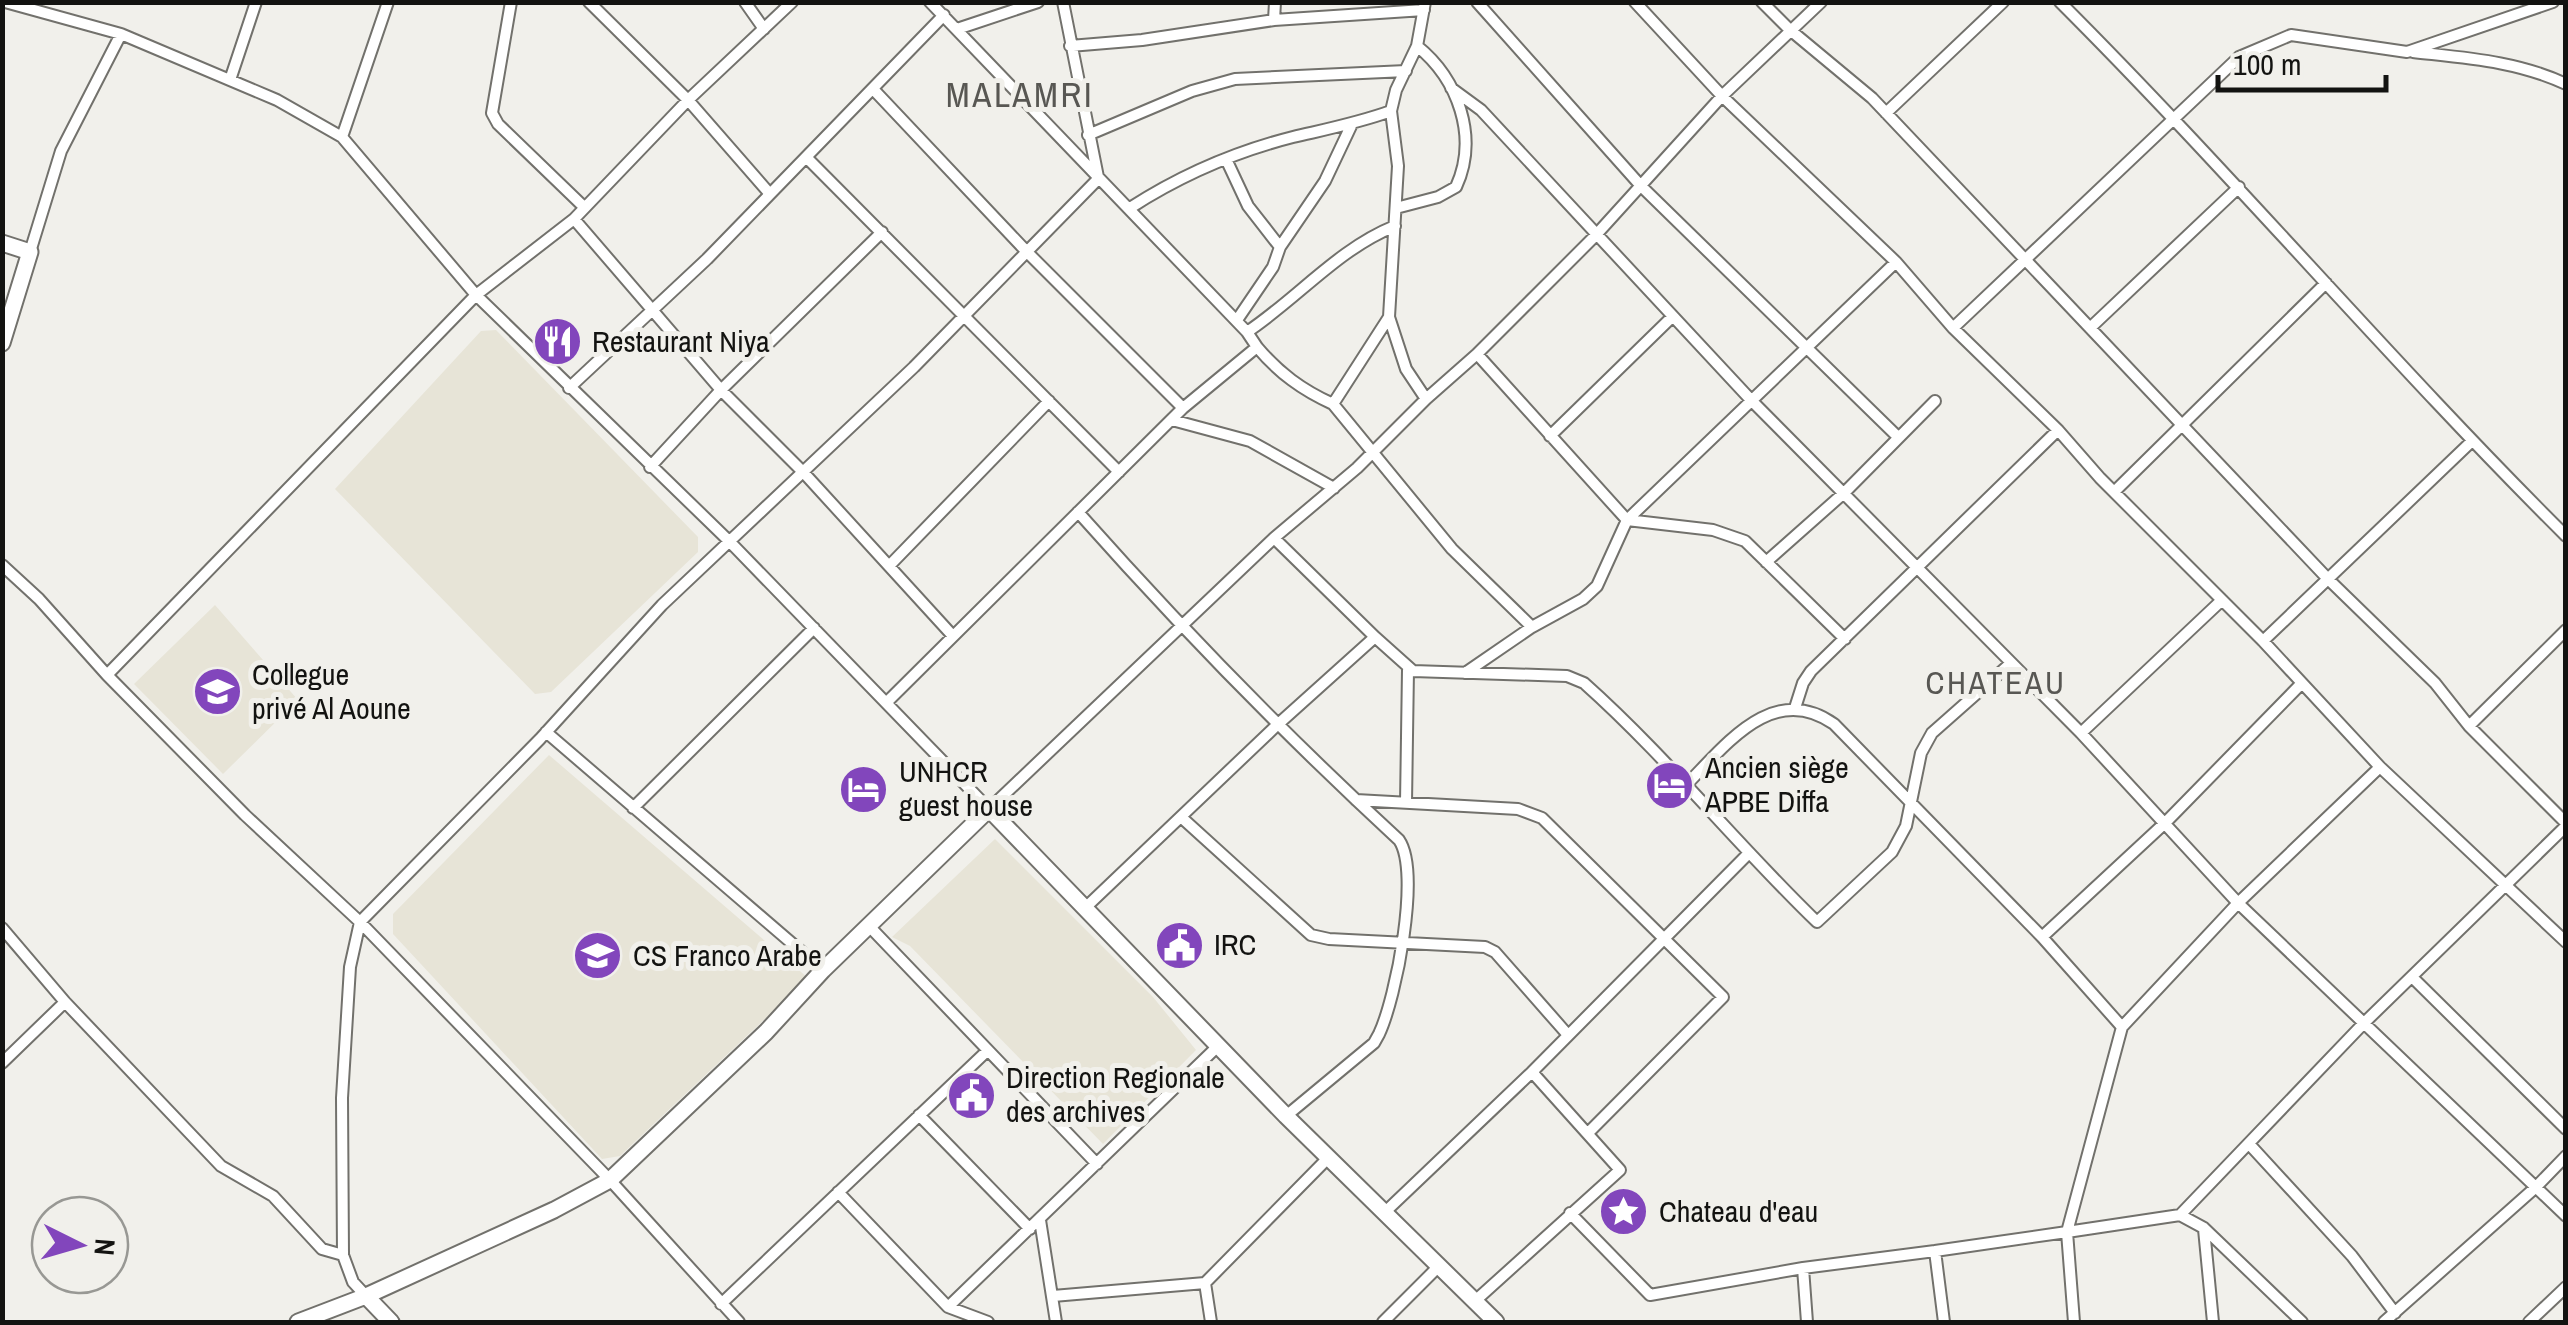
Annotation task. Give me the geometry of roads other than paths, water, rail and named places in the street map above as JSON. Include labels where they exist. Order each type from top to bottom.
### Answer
[{"type":"street","points":[[5,2],[121,34],[276,100],[342,137],[476,295],[729,541],[1286,1116],[1496,1322]]},
{"type":"street","points":[[230,80],[256,2]]},
{"type":"street","points":[[342,137],[388,2]]},
{"type":"street","points":[[511,2],[492,113],[498,124],[584,207]]},
{"type":"street","points":[[590,2],[688,100],[770,194]]},
{"type":"street","points":[[745,2],[764,29]]},
{"type":"street","points":[[107,675],[476,295],[574,219],[688,100],[792,2]]},
{"type":"street","points":[[930,2],[1236,320],[1275,369],[1306,392],[1332,404],[1452,549],[1532,627]]},
{"type":"street","points":[[957,29],[1038,2]]},
{"type":"street","points":[[1063,2],[1098,178]]},
{"type":"street","points":[[1274,2],[1274,20]]},
{"type":"street","points":[[1477,2],[1641,186],[1898,437]]},
{"type":"street","points":[[1635,2],[1722,96],[1896,262],[1953,328],[2058,430],[2380,766],[2566,942]]},
{"type":"street","points":[[1570,1213],[1650,1295],[1803,1268],[2180,1215],[2363,1024],[2566,825],[2469,726],[2435,683],[2328,580],[1886,113],[1762,2]]},
{"type":"street","points":[[298,1322],[366,1296],[554,1210],[610,1180],[1274,538],[1374,452],[1477,354],[1595,236],[1722,96],[1821,2]]},
{"type":"street","points":[[1886,113],[2002,2]]},
{"type":"street","points":[[2060,2],[2175,117],[2471,442],[2566,536]]},
{"type":"street","points":[[2407,52],[2553,2]]},
{"type":"street","points":[[1070,46],[1425,6],[1417,46],[1396,90],[1391,111],[1396,136],[1396,208],[1389,317],[1406,369],[1426,400]]},
{"type":"street","points":[[569,388],[655,310],[944,15]]},
{"type":"street","points":[[2,343],[61,151],[121,34]]},
{"type":"street","points":[[1953,328],[2239,58],[2291,35],[2504,62],[2537,70],[2566,84]]},
{"type":"street","points":[[1396,208],[1438,197],[1456,187],[1467,154],[1466,131],[1451,88],[1436,62],[1417,46]]},
{"type":"street","points":[[1088,135],[1192,91],[1235,79],[1406,71]]},
{"type":"street","points":[[1451,88],[1481,110],[1751,400],[2081,733],[2238,903],[2566,1216]]},
{"type":"street","points":[[873,89],[1027,252],[1183,408]]},
{"type":"street","points":[[1130,208],[1186,174],[1226,158],[1350,126],[1391,111]]},
{"type":"street","points":[[1236,320],[1326,181],[1350,126]]},
{"type":"street","points":[[807,158],[1118,472]]},
{"type":"street","points":[[1226,158],[1248,206],[1280,248]]},
{"type":"street","points":[[391,1322],[353,1282],[343,1256],[342,1098],[350,968],[360,922],[546,732],[662,605],[965,315],[1098,178]]},
{"type":"street","points":[[2090,328],[2239,187]]},
{"type":"street","points":[[574,219],[721,390],[804,472],[952,635]]},
{"type":"street","points":[[1247,332],[1356,245],[1395,226]]},
{"type":"street","points":[[650,467],[721,390],[882,232]]},
{"type":"street","points":[[2,243],[30,252]]},
{"type":"street","points":[[1464,674],[1532,627],[1583,599],[1597,586],[1627,520],[1896,262]]},
{"type":"street","points":[[2114,492],[2326,283]]},
{"type":"street","points":[[1332,404],[1389,317]]},
{"type":"street","points":[[1550,436],[1672,317]]},
{"type":"street","points":[[886,702],[1183,408],[1257,347]]},
{"type":"street","points":[[1477,354],[1627,520],[1724,532],[1745,540],[1845,639]]},
{"type":"street","points":[[889,566],[1050,401]]},
{"type":"street","points":[[1766,562],[1844,492],[1935,401]]},
{"type":"street","points":[[1172,420],[1250,441],[1334,488]]},
{"type":"street","points":[[1795,708],[1803,683],[1812,671],[2058,430]]},
{"type":"street","points":[[2263,642],[2471,442]]},
{"type":"street","points":[[1078,512],[1180,628],[1404,847],[1404,942],[1384,1025],[1374,1043],[1286,1116]]},
{"type":"street","points":[[1274,538],[1408,670],[1575,678],[1607,704],[1748,854],[1818,922],[1892,852],[1906,826],[1926,741],[2010,664]]},
{"type":"street","points":[[2,565],[245,815],[360,922],[610,1180],[738,1322]]},
{"type":"street","points":[[2081,733],[2222,600]]},
{"type":"street","points":[[633,808],[814,628]]},
{"type":"street","points":[[2469,726],[2566,630]]},
{"type":"street","points":[[1084,910],[1375,637]]},
{"type":"street","points":[[1406,802],[1408,670]]},
{"type":"street","points":[[2042,936],[2166,822],[2301,684]]},
{"type":"street","points":[[1686,785],[1758,719],[1795,708],[1821,715],[2042,936],[2122,1026]]},
{"type":"street","points":[[546,732],[823,970]]},
{"type":"street","points":[[2074,1322],[2067,1232],[2122,1026],[2238,903],[2380,766]]},
{"type":"street","points":[[1355,800],[1533,812],[1723,997],[1588,1134]]},
{"type":"street","points":[[1181,817],[1311,935],[1475,945],[1495,952],[1568,1035]]},
{"type":"street","points":[[1384,1212],[1532,1072],[1748,854]]},
{"type":"street","points":[[869,926],[1098,1164]]},
{"type":"street","points":[[2,928],[65,1002],[221,1166],[273,1196],[322,1250],[343,1256]]},
{"type":"street","points":[[2412,976],[2566,1128]]},
{"type":"street","points":[[2,1063],[65,1002]]},
{"type":"street","points":[[948,1307],[1218,1046]]},
{"type":"street","points":[[721,1304],[987,1050]]},
{"type":"street","points":[[1476,1301],[1620,1170],[1532,1072]]},
{"type":"street","points":[[919,1116],[1030,1229]]},
{"type":"street","points":[[2250,1145],[2352,1256],[2394,1313]]},
{"type":"street","points":[[2384,1322],[2566,1156]]},
{"type":"street","points":[[1053,1296],[1205,1283],[1329,1157]]},
{"type":"street","points":[[838,1192],[948,1307],[988,1322]]},
{"type":"street","points":[[2180,1215],[2204,1228],[2302,1322]]},
{"type":"street","points":[[1040,1220],[1056,1322]]},
{"type":"street","points":[[2204,1228],[2212,1322]]},
{"type":"street","points":[[1935,1250],[1944,1322]]},
{"type":"street","points":[[1383,1322],[1438,1267]]},
{"type":"street","points":[[1803,1268],[1807,1322]]},
{"type":"street","points":[[1205,1283],[1212,1322]]},
{"type":"street","points":[[2532,1322],[2566,1288]]},
{"type":"place","name":"Restaurant Niya","points":[[557,342]]},
{"type":"place","name":"Collegue privé Al Aoune","points":[[217,692]]},
{"type":"place","name":"Ancien siège APBE Diffa","points":[[1670,785]]},
{"type":"place","name":"UNHCR guest house","points":[[864,789]]},
{"type":"place","name":"IRC","points":[[1179,945]]},
{"type":"place","name":"CS Franco Arabe","points":[[598,956]]},
{"type":"place","name":"Direction Regionale des archives","points":[[971,1095]]},
{"type":"place","name":"Chateau d'eau","points":[[1624,1212]]},
{"type":"district","name":"MALAMRI","points":[[1020,95]]},
{"type":"district","name":"CHATEAU","points":[[1996,683]]}]
